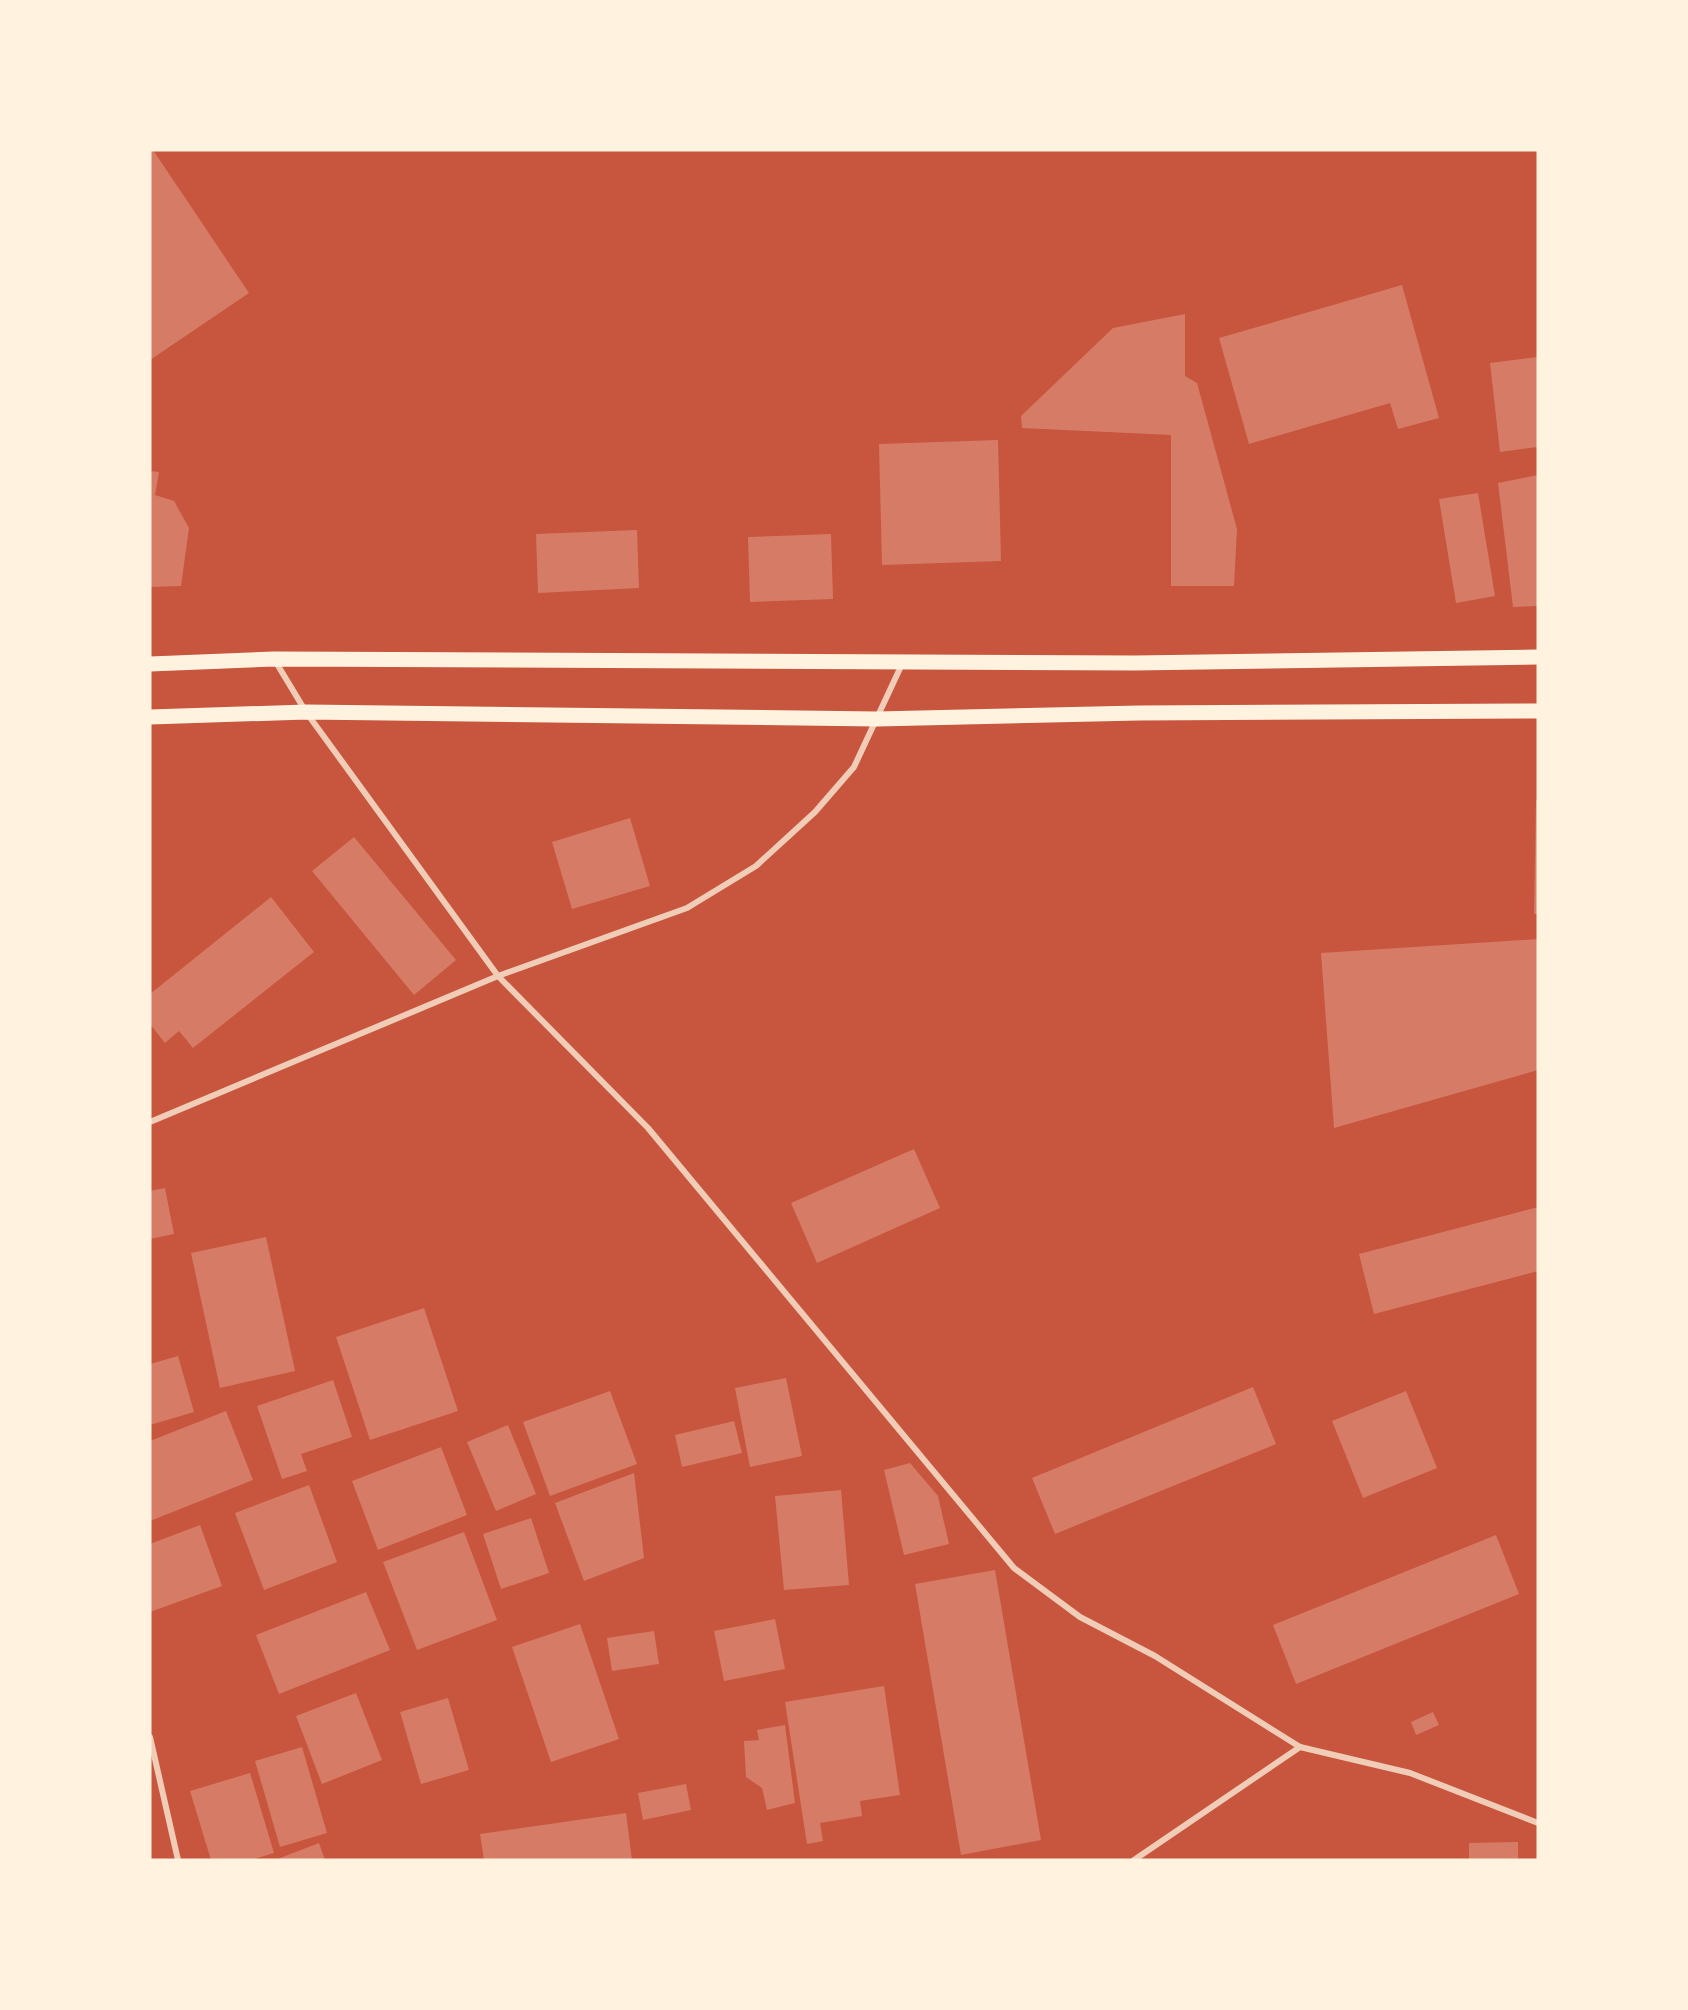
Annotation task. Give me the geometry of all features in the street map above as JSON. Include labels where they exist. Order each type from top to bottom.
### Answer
[{"type":"main road","points":[[150,664],[274,659],[1135,663],[1538,657]]},
{"type":"main road","points":[[150,717],[306,712],[877,719],[1151,712],[1538,711]]},
{"type":"street","points":[[274,659],[306,712],[498,976],[648,1128],[1014,1568],[1080,1617],[1155,1656],[1300,1747],[1410,1773],[1538,1823]]},
{"type":"street","points":[[150,1122],[498,976],[687,908],[756,866],[814,812],[854,767],[903,662]]},
{"type":"street","points":[[150,1737],[178,1860]]},
{"type":"street","points":[[1134,1860],[1300,1747]]},
{"type":"building","points":[[150,150],[153,150],[249,293],[150,360]]},
{"type":"building","points":[[1402,285],[1439,418],[1398,429],[1390,403],[1249,444],[1219,338]]},
{"type":"building","points":[[1185,314],[1185,376],[1197,383],[1237,529],[1234,586],[1171,586],[1171,435],[1022,428],[1021,416],[1113,328]]},
{"type":"building","points":[[1538,357],[1538,447],[1500,452],[1490,363]]},
{"type":"building","points":[[998,440],[1001,561],[882,565],[879,444]]},
{"type":"building","points":[[150,471],[159,472],[155,495],[174,501],[189,528],[181,586],[150,587]]},
{"type":"building","points":[[1538,475],[1538,606],[1513,607],[1498,483]]},
{"type":"building","points":[[1478,493],[1495,596],[1456,603],[1439,499]]},
{"type":"building","points":[[637,530],[639,588],[538,593],[536,534]]},
{"type":"building","points":[[831,534],[833,599],[750,602],[748,537]]},
{"type":"building","points":[[1536,800],[1538,800],[1538,914],[1534,914]]},
{"type":"building","points":[[630,818],[650,886],[572,909],[552,842]]},
{"type":"building","points":[[354,837],[456,960],[414,995],[312,871]]},
{"type":"building","points":[[271,897],[314,952],[193,1048],[179,1031],[165,1043],[150,1024],[150,994]]},
{"type":"building","points":[[1538,939],[1538,1070],[1334,1128],[1321,953]]},
{"type":"building","points":[[914,1149],[940,1208],[817,1263],[791,1203]]},
{"type":"building","points":[[165,1188],[174,1234],[150,1239],[150,1191]]},
{"type":"building","points":[[1538,1207],[1538,1271],[1374,1314],[1359,1254]]},
{"type":"building","points":[[266,1237],[295,1371],[220,1388],[191,1253]]},
{"type":"building","points":[[424,1308],[458,1411],[370,1440],[336,1337]]},
{"type":"building","points":[[178,1356],[194,1412],[150,1425],[150,1364]]},
{"type":"building","points":[[786,1378],[802,1456],[750,1467],[735,1388]]},
{"type":"building","points":[[333,1380],[352,1437],[301,1454],[307,1471],[282,1479],[257,1406]]},
{"type":"building","points":[[1253,1387],[1276,1444],[1055,1534],[1032,1478]]},
{"type":"building","points":[[610,1391],[637,1464],[550,1496],[523,1422]]},
{"type":"building","points":[[1406,1391],[1437,1468],[1363,1498],[1332,1421]]},
{"type":"building","points":[[226,1411],[253,1480],[150,1521],[150,1441]]},
{"type":"building","points":[[734,1421],[742,1453],[682,1467],[675,1435]]},
{"type":"building","points":[[508,1425],[536,1494],[496,1511],[467,1442]]},
{"type":"building","points":[[441,1447],[467,1515],[378,1550],[352,1481]]},
{"type":"building","points":[[910,1463],[938,1496],[949,1544],[904,1555],[884,1470]]},
{"type":"building","points":[[634,1473],[644,1558],[584,1581],[555,1503]]},
{"type":"building","points":[[309,1485],[337,1562],[264,1590],[235,1513]]},
{"type":"building","points":[[841,1490],[849,1585],[784,1590],[775,1496]]},
{"type":"building","points":[[531,1518],[549,1573],[501,1589],[483,1534]]},
{"type":"building","points":[[200,1525],[222,1586],[150,1612],[150,1544]]},
{"type":"building","points":[[464,1532],[497,1620],[417,1650],[383,1562]]},
{"type":"building","points":[[1496,1535],[1519,1594],[1296,1684],[1273,1625]]},
{"type":"building","points":[[995,1570],[1041,1840],[961,1855],[915,1584]]},
{"type":"building","points":[[366,1592],[390,1650],[279,1694],[256,1635]]},
{"type":"building","points":[[775,1619],[785,1669],[724,1681],[714,1631]]},
{"type":"building","points":[[580,1624],[619,1739],[551,1762],[512,1647]]},
{"type":"building","points":[[654,1631],[659,1664],[612,1671],[607,1638]]},
{"type":"building","points":[[884,1686],[900,1795],[860,1801],[862,1816],[820,1823],[823,1841],[807,1844],[785,1702]]},
{"type":"building","points":[[356,1693],[382,1760],[322,1784],[296,1716]]},
{"type":"building","points":[[448,1698],[469,1770],[421,1784],[400,1712]]},
{"type":"building","points":[[1433,1712],[1439,1725],[1416,1735],[1411,1722]]},
{"type":"building","points":[[785,1725],[795,1803],[767,1810],[762,1788],[746,1777],[744,1741],[759,1740],[757,1730]]},
{"type":"building","points":[[302,1747],[327,1833],[280,1847],[255,1761]]},
{"type":"building","points":[[250,1773],[274,1853],[251,1860],[211,1860],[190,1791]]},
{"type":"building","points":[[686,1784],[691,1810],[643,1820],[638,1793]]},
{"type":"building","points":[[626,1813],[632,1860],[484,1860],[480,1834]]},
{"type":"building","points":[[1518,1842],[1518,1860],[1469,1860],[1469,1843]]},
{"type":"building","points":[[319,1843],[325,1860],[275,1860]]}]
